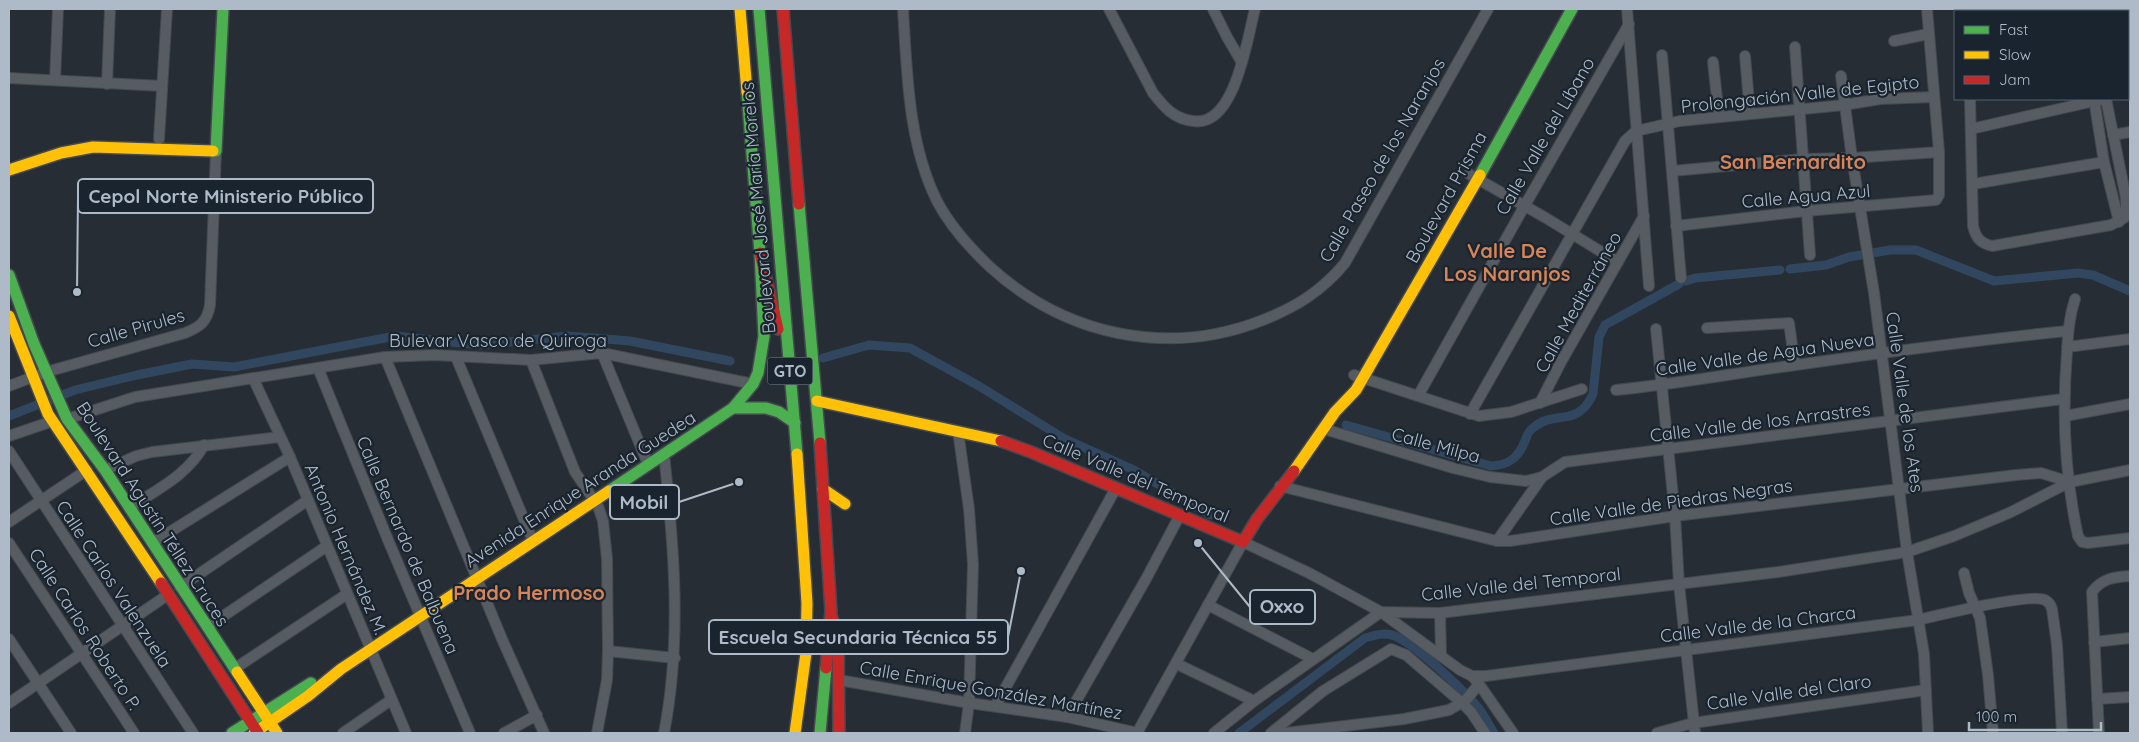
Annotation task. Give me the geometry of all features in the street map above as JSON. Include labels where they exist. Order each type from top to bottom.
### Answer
[{"type":"street","points":[[55,80],[58,9]]},
{"type":"street","points":[[107,84],[110,9]]},
{"type":"street","points":[[159,139],[167,9]]},
{"type":"street","name":"Calle Pirules","points":[[9,386],[46,372],[185,333],[203,324],[210,304],[223,9]]},
{"type":"street","name":"Boulevard José María Morelos","points":[[733,408],[753,384],[762,359],[764,336],[760,253],[740,9]]},
{"type":"street","name":"Boulevard José María Morelos","points":[[759,9],[795,423],[807,618],[806,653],[795,733]]},
{"type":"street","name":"GTO","points":[[783,9],[806,298],[817,401],[831,611],[820,733]]},
{"type":"street","name":"Calle Paseo de los Naranjos","points":[[903,9],[916,137],[926,173],[937,202],[954,229],[976,254],[1005,281],[1035,302],[1064,317],[1116,333],[1140,338],[1175,339],[1213,335],[1250,326],[1286,311],[1312,296],[1332,279],[1345,262],[1488,9]]},
{"type":"street","points":[[1110,9],[1153,92],[1174,115],[1184,120],[1201,123],[1212,119],[1220,111],[1234,85],[1255,9]]},
{"type":"street","points":[[1213,9],[1242,61]]},
{"type":"street","name":"Boulevard Prisma","points":[[1473,176],[1562,9]]},
{"type":"street","name":"Boulevard Prisma","points":[[1243,542],[1255,520],[1324,429],[1345,398],[1348,385],[1358,377],[1473,176],[1572,9]]},
{"type":"street","points":[[1627,9],[1649,286]]},
{"type":"street","points":[[1672,171],[1802,160],[1939,152],[1927,9]]},
{"type":"street","name":"Calle Valle del Líbano","points":[[1418,396],[1524,205],[1629,24]]},
{"type":"street","points":[[1894,41],[1928,34]]},
{"type":"street","points":[[1795,47],[1810,255]]},
{"type":"street","points":[[1662,55],[1681,278]]},
{"type":"street","points":[[1745,56],[1750,114]]},
{"type":"street","points":[[1714,62],[1719,117]]},
{"type":"street","name":"Calle Valle de los Ates","points":[[1841,76],[1882,354],[1907,552],[1924,654],[1928,733]]},
{"type":"street","points":[[9,78],[162,86]]},
{"type":"street","name":"Prolongación Valle de Egipto","points":[[1636,131],[1680,120],[1844,105],[1880,99],[1934,97]]},
{"type":"street","points":[[1970,100],[1973,226],[1977,238],[1983,244],[2002,245],[2121,220]]},
{"type":"street","points":[[1971,129],[2095,100]]},
{"type":"street","points":[[2099,100],[2113,135],[2128,198],[2126,210],[2121,220]]},
{"type":"street","points":[[2099,100],[2104,162],[2112,200],[2121,220]]},
{"type":"street","points":[[1470,414],[1625,141],[1636,131]]},
{"type":"street","points":[[2113,135],[2130,132]]},
{"type":"street","points":[[9,159],[56,143],[75,139],[159,139],[216,146]]},
{"type":"street","points":[[9,170],[74,149],[93,147],[216,146]]},
{"type":"street","name":"Calle Agua Azul","points":[[1676,226],[1806,211],[1936,200],[1938,199],[1939,152]]},
{"type":"street","points":[[1973,184],[2104,162]]},
{"type":"street","points":[[1473,176],[1618,262]]},
{"type":"street","points":[[2112,200],[2128,198]]},
{"type":"street","name":"Calle Mediterráneo","points":[[1540,403],[1644,216]]},
{"type":"street","points":[[760,253],[791,386]]},
{"type":"street","name":"Boulevard Agustín Téllez Cruces","points":[[9,275],[64,414],[106,470],[180,587],[277,733]]},
{"type":"street","points":[[2075,299],[2067,331],[2063,399],[2070,482],[2079,540],[2088,543],[2130,538]]},
{"type":"street","name":"Boulevard Agustín Téllez Cruces","points":[[9,316],[50,418],[87,470],[169,594],[256,733]]},
{"type":"street","points":[[1707,328],[1789,323],[1794,365]]},
{"type":"street","points":[[1656,328],[1694,728]]},
{"type":"street","name":"Calle Valle de Agua Nueva","points":[[1616,390],[1717,378],[1794,365],[1968,341],[2067,331]]},
{"type":"street","points":[[2067,347],[2130,339]]},
{"type":"street","points":[[602,353],[648,464]]},
{"type":"street","name":"Bulevar Vasco de Quiroga","points":[[64,414],[135,397],[407,355],[531,360],[602,353],[753,384]]},
{"type":"street","points":[[385,357],[544,733]]},
{"type":"street","points":[[456,357],[533,541]]},
{"type":"street","points":[[531,360],[575,472],[598,506],[604,522],[607,559],[608,651],[607,680],[597,733]]},
{"type":"street","name":"Calle Bernardo de Balbuena","points":[[318,368],[470,733]]},
{"type":"street","points":[[1358,377],[1470,414],[1497,415],[1582,389]]},
{"type":"street","name":"Antonio Hernández M.","points":[[253,378],[290,457],[406,733]]},
{"type":"street","name":"Calle Valle de los Arrastres","points":[[1497,541],[1542,477],[1565,462],[2063,399]]},
{"type":"street","name":"Calle Valle del Temporal","points":[[817,401],[995,439],[1031,452],[1243,542],[1309,573],[1381,612],[1440,613],[1778,572],[1907,552],[2008,513],[2070,482],[2130,470]]},
{"type":"street","points":[[2065,416],[2130,404]]},
{"type":"street","name":"Avenida Enrique Aranda Guedea","points":[[256,733],[308,696],[341,668],[421,617],[478,577],[733,408],[759,406],[777,410],[795,423]]},
{"type":"street","points":[[9,436],[50,418]]},
{"type":"street","name":"Calle Milpa","points":[[1324,429],[1490,477],[1526,481],[1542,477]]},
{"type":"street","points":[[958,431],[969,509],[973,564],[969,703],[965,733]]},
{"type":"street","points":[[106,470],[136,456],[204,445],[280,437]]},
{"type":"street","points":[[129,508],[180,474],[197,458],[204,445]]},
{"type":"street","name":"Calle Carlos Valenzuela","points":[[9,451],[193,733]]},
{"type":"street","points":[[664,454],[672,538],[675,658],[664,733]]},
{"type":"street","points":[[152,543],[290,457]]},
{"type":"street","points":[[9,522],[87,470]]},
{"type":"street","name":"Calle Valle de Piedras Negras","points":[[1280,486],[1497,541],[1510,541],[1675,516],[1900,487],[2032,473],[2041,473],[2070,482]]},
{"type":"street","points":[[996,705],[1116,488]]},
{"type":"street","points":[[824,489],[845,504]]},
{"type":"street","points":[[180,587],[308,500]]},
{"type":"street","points":[[1067,717],[1146,579],[1180,515]]},
{"type":"street","points":[[1138,733],[1243,542]]},
{"type":"street","name":"Calle Carlos Roberto P.","points":[[9,543],[134,733]]},
{"type":"street","points":[[207,627],[327,546]]},
{"type":"street","points":[[1964,573],[1969,593],[1980,618],[1988,675],[1993,733]]},
{"type":"street","points":[[2099,733],[2092,592],[2097,584],[2106,580],[2130,576]]},
{"type":"street","points":[[9,703],[169,594]]},
{"type":"street","points":[[234,669],[347,594]]},
{"type":"street","name":"Calle Valle de la Charca","points":[[1475,680],[1486,676],[1918,620],[1975,607],[2030,599],[2047,601],[2052,609],[2057,646],[2062,733]]},
{"type":"street","points":[[1208,605],[1313,659]]},
{"type":"street","points":[[831,611],[838,641],[839,733]]},
{"type":"street","points":[[1214,733],[1313,659],[1381,612],[1475,680],[1513,733]]},
{"type":"street","points":[[1440,613],[1441,656]]},
{"type":"street","points":[[2094,642],[2130,638]]},
{"type":"street","points":[[9,639],[71,733]]},
{"type":"street","points":[[1270,733],[1323,692],[1391,649],[1406,655],[1462,703],[1471,712],[1485,733]]},
{"type":"street","points":[[608,651],[675,658]]},
{"type":"street","points":[[1176,664],[1254,702]]},
{"type":"street","name":"Avenida Enrique Aranda Guedea","points":[[232,733],[328,673],[341,668]]},
{"type":"street","name":"Calle Enrique González Martínez","points":[[839,680],[969,703],[996,705],[1067,717],[1138,733]]},
{"type":"street","points":[[1285,733],[1449,710],[1462,703],[1475,680]]},
{"type":"street","name":"Calle Valle del Claro","points":[[1657,733],[1926,690]]},
{"type":"street","points":[[2097,699],[2130,697]]},
{"type":"street","points":[[343,733],[391,700]]},
{"type":"street","points":[[504,733],[536,715]]},
{"type":"waterway","points":[[1790,269],[1826,265],[1849,257],[1890,250],[1916,250],[1994,281],[2078,273],[2093,275],[2130,291]]},
{"type":"waterway","points":[[1686,281],[1695,278],[1780,270]]},
{"type":"waterway","points":[[1346,425],[1491,466],[1508,462],[1519,452],[1531,429],[1549,420],[1573,415],[1587,405],[1593,394],[1599,337],[1605,325],[1679,284]]},
{"type":"waterway","points":[[9,416],[75,390],[137,375],[192,364],[234,367],[395,336],[480,345],[568,336],[630,341],[730,361]]},
{"type":"waterway","points":[[823,358],[869,345],[910,348],[979,386],[1063,438],[1134,470],[1210,515]]},
{"type":"waterway","points":[[1239,733],[1365,638],[1384,634],[1395,636],[1404,641],[1437,667],[1478,707],[1494,733]]},
{"type":"traffic: fast","points":[[213,151],[216,151],[223,9]]},
{"type":"traffic: fast","points":[[759,9],[797,454]]},
{"type":"traffic: fast","points":[[1480,175],[1572,9]]},
{"type":"traffic: fast","points":[[733,408],[753,384],[758,373],[764,336],[760,253],[747,92]]},
{"type":"traffic: fast","points":[[799,204],[820,443]]},
{"type":"traffic: fast","points":[[9,275],[34,344],[67,419],[105,470],[237,672]]},
{"type":"traffic: fast","points":[[609,491],[733,408],[766,408],[779,412],[795,423]]},
{"type":"traffic: fast","points":[[820,733],[826,668]]},
{"type":"traffic: fast","points":[[232,733],[311,683]]},
{"type":"traffic: slow","points":[[740,9],[747,92]]},
{"type":"traffic: slow","points":[[9,170],[61,153],[93,147],[213,151]]},
{"type":"traffic: slow","points":[[1294,471],[1335,412],[1356,390],[1480,175]]},
{"type":"traffic: slow","points":[[9,316],[48,414],[161,583]]},
{"type":"traffic: slow","points":[[817,401],[1001,441]]},
{"type":"traffic: slow","points":[[795,733],[806,653],[807,603],[797,454]]},
{"type":"traffic: slow","points":[[823,489],[845,504]]},
{"type":"traffic: slow","points":[[254,733],[308,696],[341,669],[609,491]]},
{"type":"traffic: slow","points":[[237,672],[277,733]]},
{"type":"traffic: jam","points":[[783,9],[799,204]]},
{"type":"traffic: jam","points":[[760,253],[778,329]]},
{"type":"traffic: jam","points":[[1001,441],[1243,542],[1257,519],[1294,471]]},
{"type":"traffic: jam","points":[[820,443],[831,611],[826,668]]},
{"type":"traffic: jam","points":[[161,583],[258,733]]},
{"type":"traffic: jam","points":[[832,618],[838,641],[839,733]]},
{"type":"place","name":"Cepol Norte Ministerio Público","points":[[77,292]]},
{"type":"place","name":"Mobil","points":[[739,482]]},
{"type":"place","name":"Oxxo","points":[[1198,543]]},
{"type":"place","name":"Escuela Secundaria Técnica 55","points":[[1021,571]]},
{"type":"district","name":"San Bernardito","points":[[1793,161]]},
{"type":"district","name":"Valle De Los Naranjos","points":[[1507,262]]},
{"type":"district","name":"Prado Hermoso","points":[[529,592]]}]
